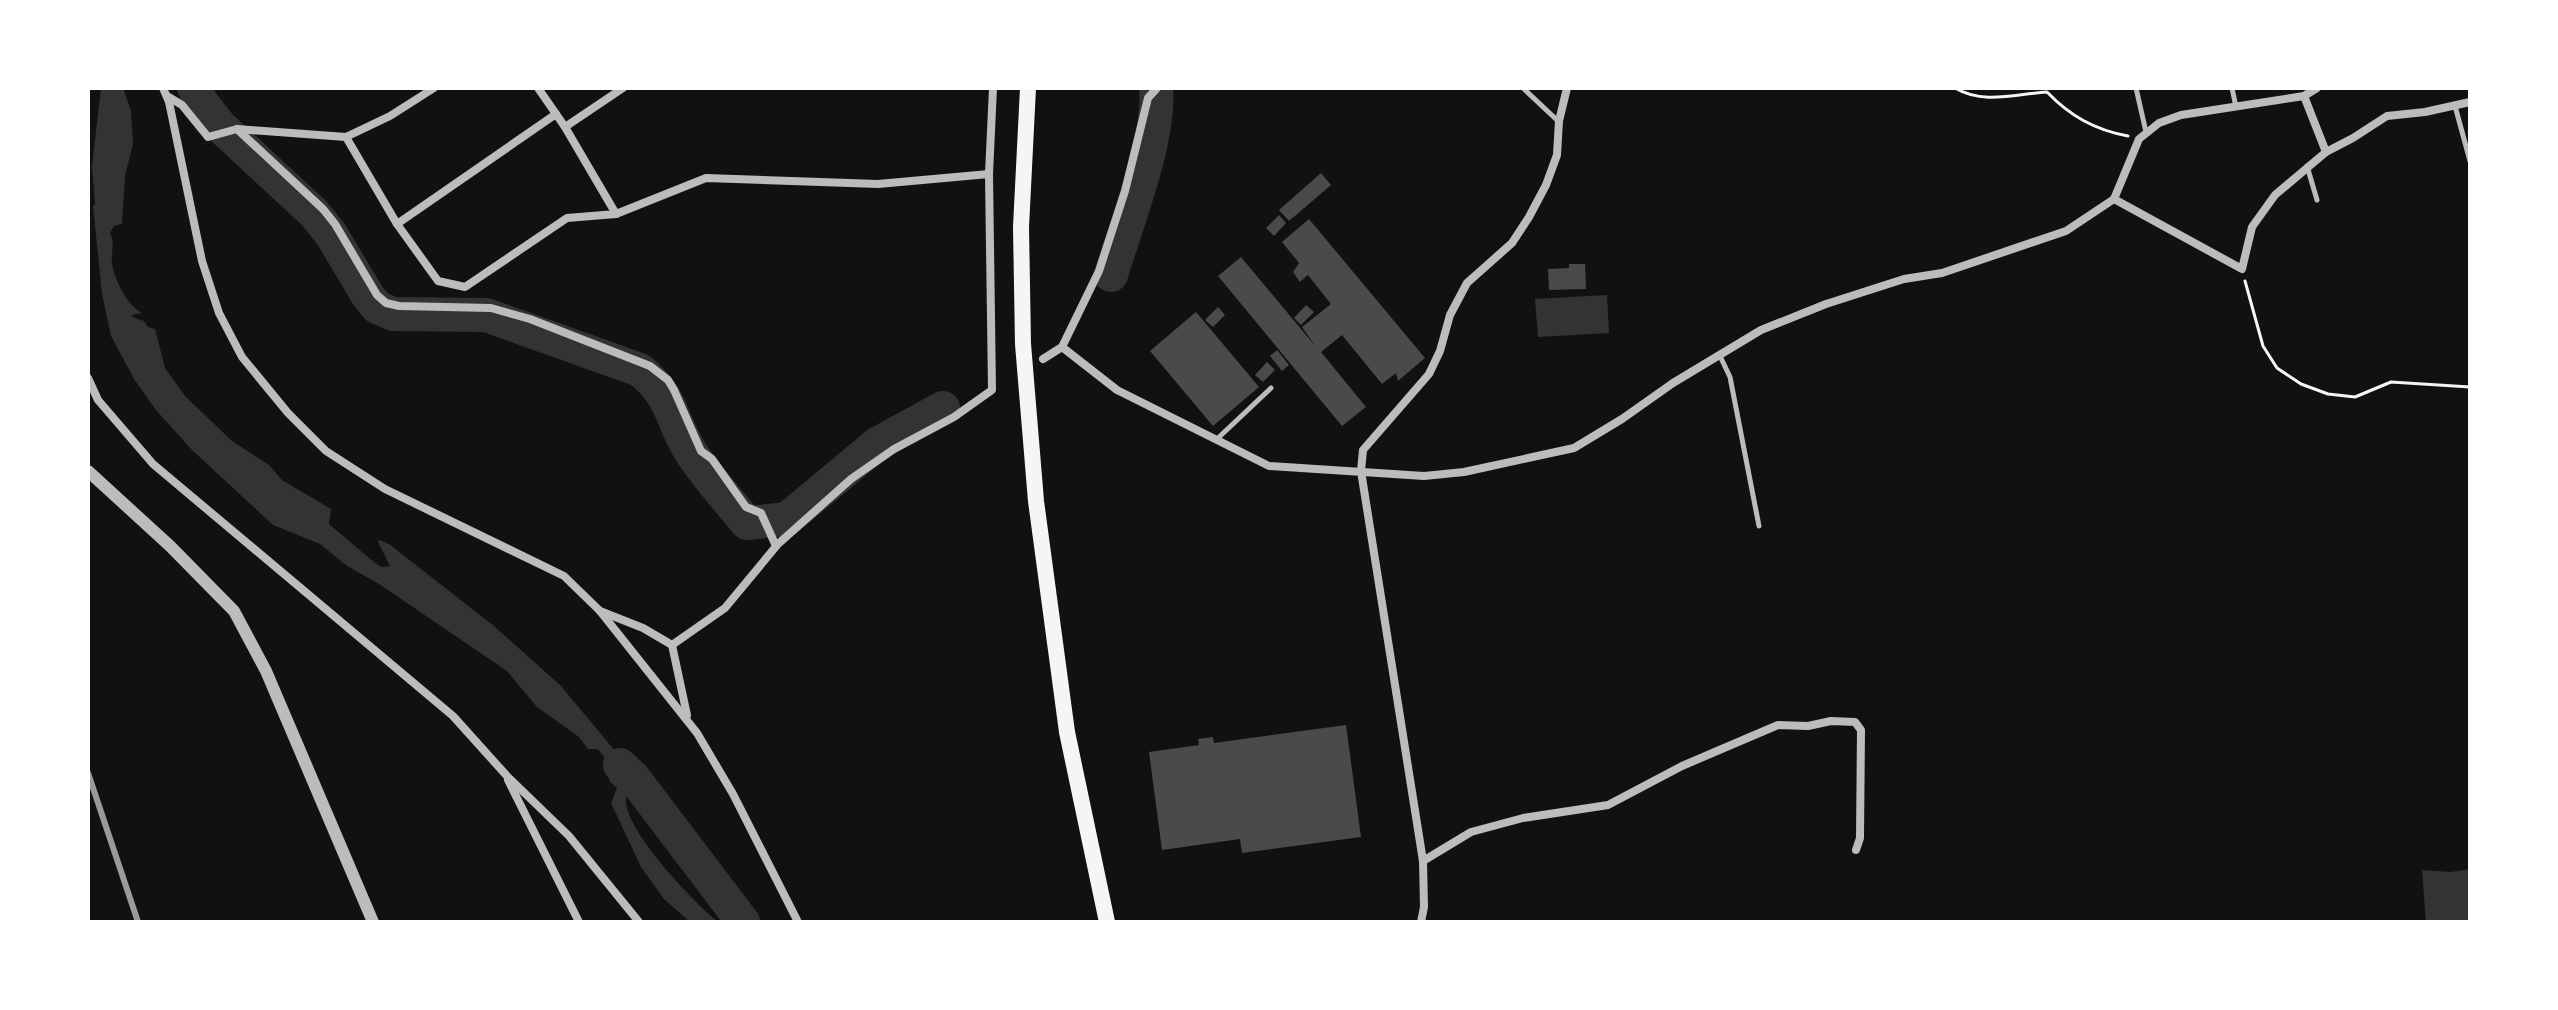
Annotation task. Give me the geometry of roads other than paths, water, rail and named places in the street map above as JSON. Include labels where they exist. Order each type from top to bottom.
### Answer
[{"type":"highway","points":[[1028,88],[1021,241],[1023,344],[1036,501],[1067,732],[1107,922]]},
{"type":"street","points":[[165,92],[182,105],[208,137],[237,129],[346,137],[390,116],[434,88]]},
{"type":"street","points":[[538,88],[565,127],[616,214]]},
{"type":"street","points":[[565,127],[623,88]]},
{"type":"street","points":[[672,645],[725,608],[776,546],[851,479],[894,449],[954,417],[992,390],[989,174],[993,88]]},
{"type":"street","points":[[1043,359],[1062,347],[1099,271],[1125,191],[1148,98],[1157,88]]},
{"type":"street","points":[[1421,922],[1424,907],[1423,861],[1361,471],[1363,450],[1429,374],[1462,290],[1486,264],[1512,243],[1529,217],[1557,155],[1559,121],[1567,88]]},
{"type":"street","points":[[1062,347],[1117,390],[1269,466],[1424,476],[1464,472],[1574,448],[1761,330],[1826,304],[1904,279],[1942,273],[2066,231],[2114,199],[2143,136],[2159,123],[2181,115],[2304,96],[2317,88]]},
{"type":"street","points":[[165,92],[202,261],[219,313],[242,357],[326,451],[385,489],[564,576],[600,611],[688,720],[733,794],[798,922]]},
{"type":"street","points":[[2304,96],[2326,152]]},
{"type":"street","points":[[2114,199],[2242,269],[2252,227],[2275,195],[2326,152],[2387,116],[2470,102]]},
{"type":"street","points":[[397,224],[556,114]]},
{"type":"street","points":[[237,129],[323,209],[377,295],[386,303],[491,308],[530,319],[650,366],[668,380],[701,451],[724,475],[746,507],[761,513],[768,535],[776,546]]},
{"type":"street","points":[[346,137],[397,224],[438,281],[465,287],[567,218],[616,214],[706,178],[878,184],[989,174]]},
{"type":"street","points":[[88,378],[98,400],[153,464],[453,716],[507,776],[569,836],[639,922]]},
{"type":"street","points":[[88,471],[170,546],[234,611],[266,671],[373,922]]},
{"type":"street","points":[[600,611],[643,628],[672,645],[688,720]]},
{"type":"street","points":[[1423,861],[1471,832],[1523,818],[1608,805],[1682,766],[1778,725],[1808,726],[1831,721],[1855,722],[1861,730],[1860,838],[1856,850]]},
{"type":"street","points":[[507,776],[579,922]]},
{"type":"lane","points":[[1523,88],[1559,121]]},
{"type":"lane","points":[[2136,88],[2143,136]]},
{"type":"lane","points":[[2232,88],[2236,107]]},
{"type":"lane","points":[[2455,106],[2470,161]]},
{"type":"lane","points":[[2307,166],[2317,200]]},
{"type":"lane","points":[[1720,355],[1730,377],[1759,526]]},
{"type":"lane","points":[[1216,440],[1271,388]]},
{"type":"waterway","points":[[194,88],[220,126],[314,213],[331,234],[377,307],[393,314],[486,315],[640,370],[660,391],[698,463],[747,523],[787,519],[877,444],[943,408]]},
{"type":"waterway","points":[[1111,275],[1148,156],[1156,88]]},
{"type":"waterway","points":[[620,765],[633,777],[743,922]]},
{"type":"railway","points":[[88,773],[138,922]]}]
